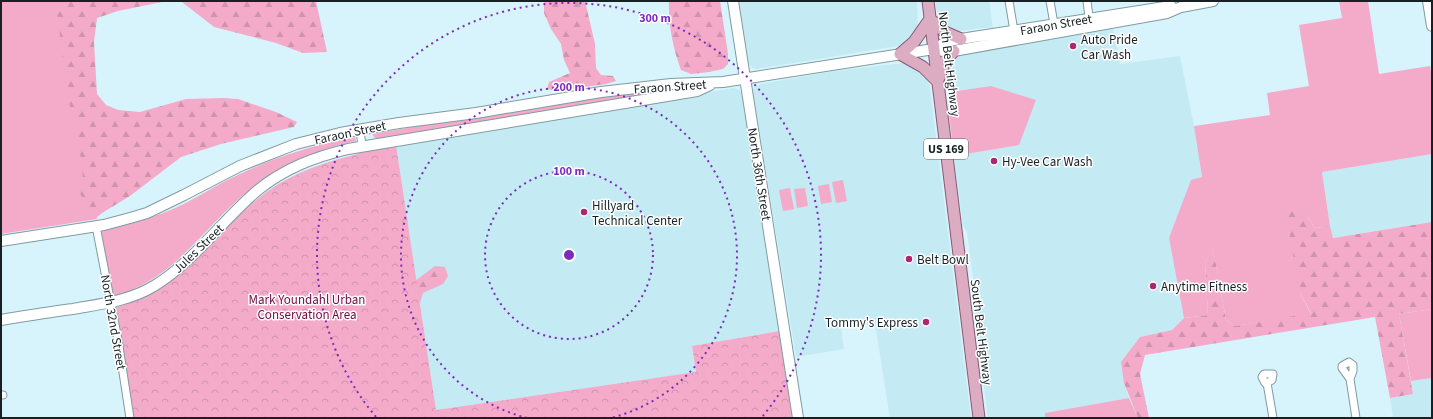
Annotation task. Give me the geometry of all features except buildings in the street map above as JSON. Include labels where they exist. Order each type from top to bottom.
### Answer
[{"type":"main road","name":"North 36th Street","points":[[733,1],[798,418]]},
{"type":"main road","name":"North Belt Highway","points":[[928,1],[958,249]]},
{"type":"main road","name":"Faraon Street","points":[[1,241],[96,226],[147,213],[240,166],[296,144],[360,130],[601,92],[671,84],[714,83],[934,49],[948,52],[1167,13],[1181,7],[1213,1]]},
{"type":"main road","points":[[1428,1],[1432,26]]},
{"type":"main road","name":"Faraon Street","points":[[934,49],[948,41],[1171,5],[1181,7]]},
{"type":"main road","points":[[954,51],[945,61],[938,82],[923,66],[900,54],[914,42],[930,19],[945,32],[961,39]]},
{"type":"main road","name":"Faraon Street","points":[[362,146],[661,98],[697,91],[714,83]]},
{"type":"main road","name":"Jules Street","points":[[1,320],[110,303],[136,295],[154,286],[182,266],[258,190],[282,173],[311,159],[362,146]]},
{"type":"main road","name":"South Belt Highway","points":[[958,249],[979,418]]},
{"type":"street","points":[[1009,1],[1014,31]]},
{"type":"street","points":[[1050,1],[1054,24]]},
{"type":"street","points":[[1087,1],[1089,18]]},
{"type":"street","points":[[360,130],[362,146]]},
{"type":"street","name":"North 32nd Street","points":[[96,226],[124,376],[130,418]]},
{"type":"street","points":[[1350,379],[1356,418]]},
{"type":"street","points":[[1267,383],[1273,418]]},
{"type":"shaded area","points":[[738,1],[917,1],[918,31],[915,36],[903,45],[757,69],[752,68],[748,61]]},
{"type":"shaded area","points":[[935,1],[989,1],[993,28],[954,32],[942,24],[938,18]]},
{"type":"shaded area","points":[[1111,28],[1114,31],[1120,64],[1180,56],[1194,126],[1202,177],[1169,238],[1184,318],[1172,330],[1140,337],[1124,383],[1129,398],[1045,413],[1045,418],[988,418],[977,333],[976,301],[967,232],[963,226],[962,220],[954,156],[1019,145],[991,86],[950,92],[947,68],[949,57]]},
{"type":"shaded area","points":[[904,63],[910,64],[924,74],[928,80],[930,88],[971,418],[890,418],[875,324],[841,329],[844,349],[796,357],[753,92],[754,88],[761,84],[834,71]]},
{"type":"shaded area","name":"Hillyard Technical Center","points":[[734,88],[739,90],[742,94],[780,331],[692,346],[696,372],[436,410],[396,145]]},
{"type":"shaded area","points":[[1432,154],[1432,222],[1332,238],[1322,172]]},
{"type":"shaded area","points":[[1432,378],[1432,418],[1393,418],[1390,398],[1413,394],[1411,381]]},
{"type":"green space","points":[[1,1],[59,1],[97,219],[1,234]]},
{"type":"green space","points":[[53,1],[167,1],[118,11],[97,18],[94,42],[97,94],[106,105],[118,110],[140,112],[186,99],[238,99],[276,112],[297,122],[294,127],[221,144],[181,157],[130,196],[96,218],[89,215],[80,193],[83,185],[82,163],[67,93],[58,19]]},
{"type":"green space","points":[[170,1],[316,1],[327,52],[303,53],[276,43],[214,27],[182,2]]},
{"type":"green space","points":[[544,1],[585,1],[595,44],[596,68],[601,75],[613,76],[616,81],[606,84],[556,91],[547,89],[549,82],[570,73],[564,60],[561,44],[551,29],[544,13]]},
{"type":"green space","points":[[669,1],[720,1],[728,54],[728,64],[723,69],[691,74],[681,70],[672,36],[669,18]]},
{"type":"green space","points":[[1339,1],[1368,1],[1379,74],[1430,66],[1432,78],[1432,154],[1322,172],[1330,226],[1315,228],[1306,215],[1300,293],[1311,314],[1235,326],[1226,320],[1213,249],[1205,263],[1208,315],[1184,318],[1169,238],[1191,180],[1202,177],[1194,126],[1270,115],[1267,93],[1309,86],[1299,25],[1342,18]]},
{"type":"green space","points":[[991,86],[1036,100],[1019,145],[954,156],[949,114],[950,92]]},
{"type":"green space","points":[[658,88],[659,94],[386,138],[375,138],[372,134],[562,102]]},
{"type":"green space","points":[[355,137],[356,141],[321,151],[275,174],[257,185],[222,214],[183,255],[168,268],[153,279],[131,291],[113,295],[101,234],[103,230],[164,213],[190,201],[231,178],[282,157],[311,147]]},
{"type":"green space","name":"Mark Youndahl Urban Conservation Area","points":[[396,145],[436,410],[696,372],[692,346],[780,331],[794,418],[132,418],[115,312],[117,305],[148,294],[175,278],[252,204],[282,182],[306,170],[331,161],[357,154],[362,151]]},
{"type":"green space","points":[[843,180],[847,201],[836,203],[832,182]]},
{"type":"green space","points":[[829,184],[832,202],[821,204],[818,186]]},
{"type":"green space","points":[[790,188],[794,209],[783,211],[779,190]]},
{"type":"green space","points":[[805,188],[808,206],[797,208],[794,189]]},
{"type":"green space","points":[[1285,209],[1306,215],[1315,228],[1330,226],[1333,238],[1432,222],[1432,309],[1399,314],[1413,394],[1390,398],[1375,317],[1145,355],[1140,374],[1149,418],[1138,418],[1124,383],[1121,362],[1140,337],[1172,330],[1184,318],[1208,315],[1205,263],[1213,248],[1226,320],[1235,326],[1311,313],[1300,293]]},
{"type":"green space","points":[[435,266],[445,267],[448,276],[443,284],[423,293],[420,303],[411,284]]},
{"type":"green space","points":[[1432,309],[1432,378],[1411,381],[1399,314]]},
{"type":"green space","points":[[1129,398],[1138,418],[1045,418],[1045,413]]},
{"type":"place","name":"Auto Pride Car Wash","points":[[1073,46]]},
{"type":"place","name":"Hy-Vee Car Wash","points":[[994,161]]},
{"type":"place","name":"Hillyard Technical Center","points":[[584,212]]},
{"type":"place","name":"Belt Bowl","points":[[909,259]]},
{"type":"place","name":"Anytime Fitness","points":[[1153,286]]},
{"type":"place","name":"Tommy's Express","points":[[926,322]]}]
